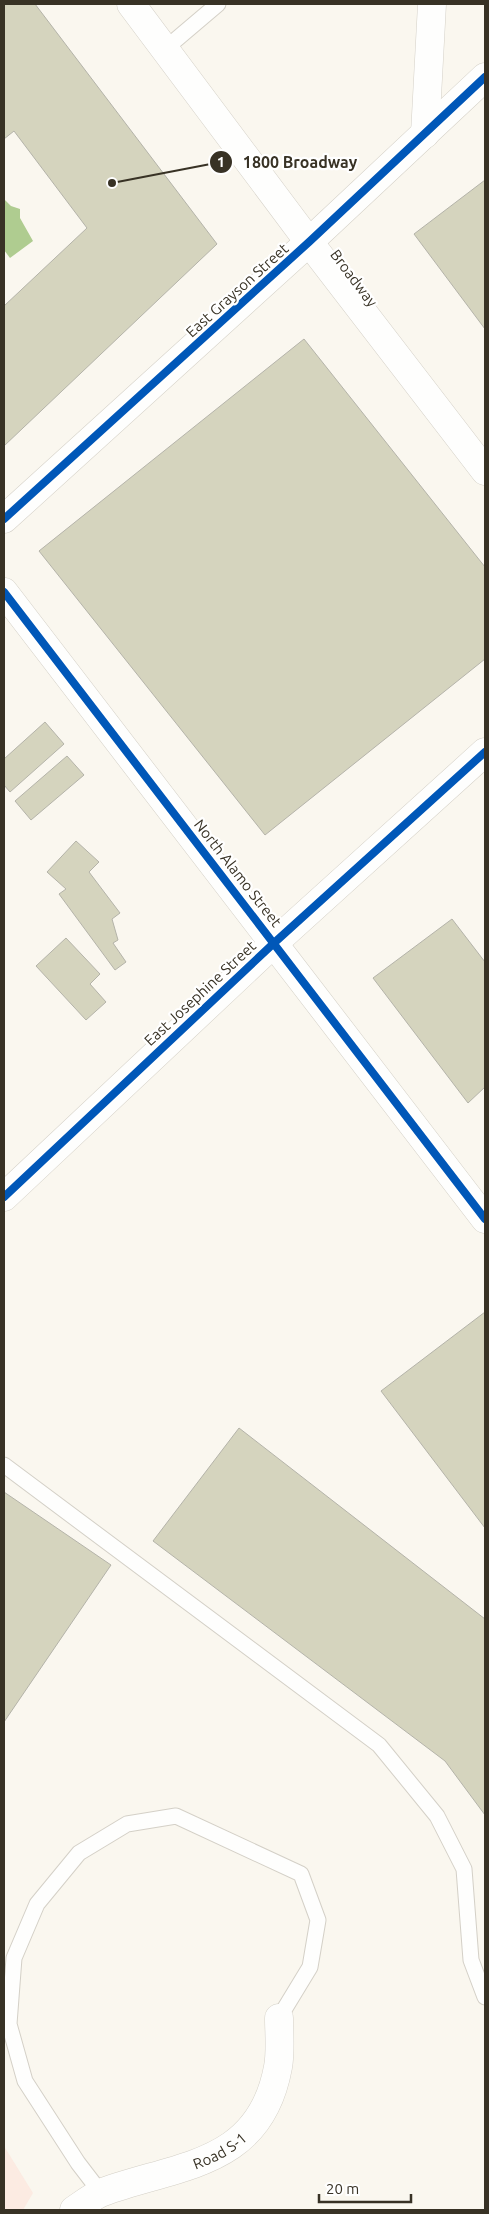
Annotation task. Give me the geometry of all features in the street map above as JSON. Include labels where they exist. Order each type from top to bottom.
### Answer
[{"type":"street","name":"Broadway","points":[[131,4],[309,242],[485,471]]},
{"type":"street","points":[[425,134],[432,4]]},
{"type":"street","name":"East Grayson Street","points":[[4,519],[309,242],[485,78]]},
{"type":"street","name":"North Alamo Street","points":[[4,592],[485,1219]]},
{"type":"street","name":"East Josephine Street","points":[[4,1197],[274,943],[485,752]]},
{"type":"street","name":"Road S-1","points":[[74,2210],[100,2193],[208,2160],[232,2146],[252,2129],[272,2091],[276,2074],[279,2018]]},
{"type":"lane","points":[[165,49],[218,4]]},
{"type":"lane","points":[[4,1465],[379,1745],[437,1816],[464,1869],[471,1960],[485,1997]]},
{"type":"lane","points":[[100,2193],[25,2082],[9,2024],[14,1958],[37,1904],[79,1853],[127,1824],[176,1816],[301,1874],[318,1920],[310,1967],[279,2018]]},
{"type":"shaded area","points":[[4,199],[11,206],[20,209],[20,218],[33,241],[10,258],[4,250]]},
{"type":"shaded area","points":[[4,2146],[33,2193],[23,2210],[4,2210]]},
{"type":"building","points":[[4,4],[35,4],[217,244],[4,446],[4,306],[87,228],[14,131],[4,139]]},
{"type":"building","points":[[485,180],[485,329],[414,234]]},
{"type":"building","points":[[304,339],[485,567],[485,659],[265,835],[39,551]]},
{"type":"building","points":[[45,722],[64,744],[10,792],[4,785],[4,759]]},
{"type":"building","points":[[67,756],[84,775],[31,820],[15,801]]},
{"type":"building","points":[[76,841],[99,862],[89,872],[120,913],[112,919],[118,940],[113,943],[126,962],[115,970],[59,894],[66,889],[47,872]]},
{"type":"building","points":[[452,919],[485,962],[485,1087],[468,1103],[373,978]]},
{"type":"building","points":[[66,938],[100,974],[90,984],[106,1002],[86,1020],[36,966]]},
{"type":"building","points":[[485,1312],[485,1528],[381,1391]]},
{"type":"building","points":[[239,1428],[485,1619],[485,1815],[445,1761],[153,1541]]},
{"type":"building","points":[[4,1492],[111,1565],[4,1722]]},
{"type":"cycle path","points":[[4,519],[309,242],[485,77]]},
{"type":"cycle path","points":[[4,592],[485,1219]]},
{"type":"cycle path","points":[[4,1197],[274,943],[485,752]]},
{"type":"place","name":"1800 Broadway","points":[[112,183]]}]
